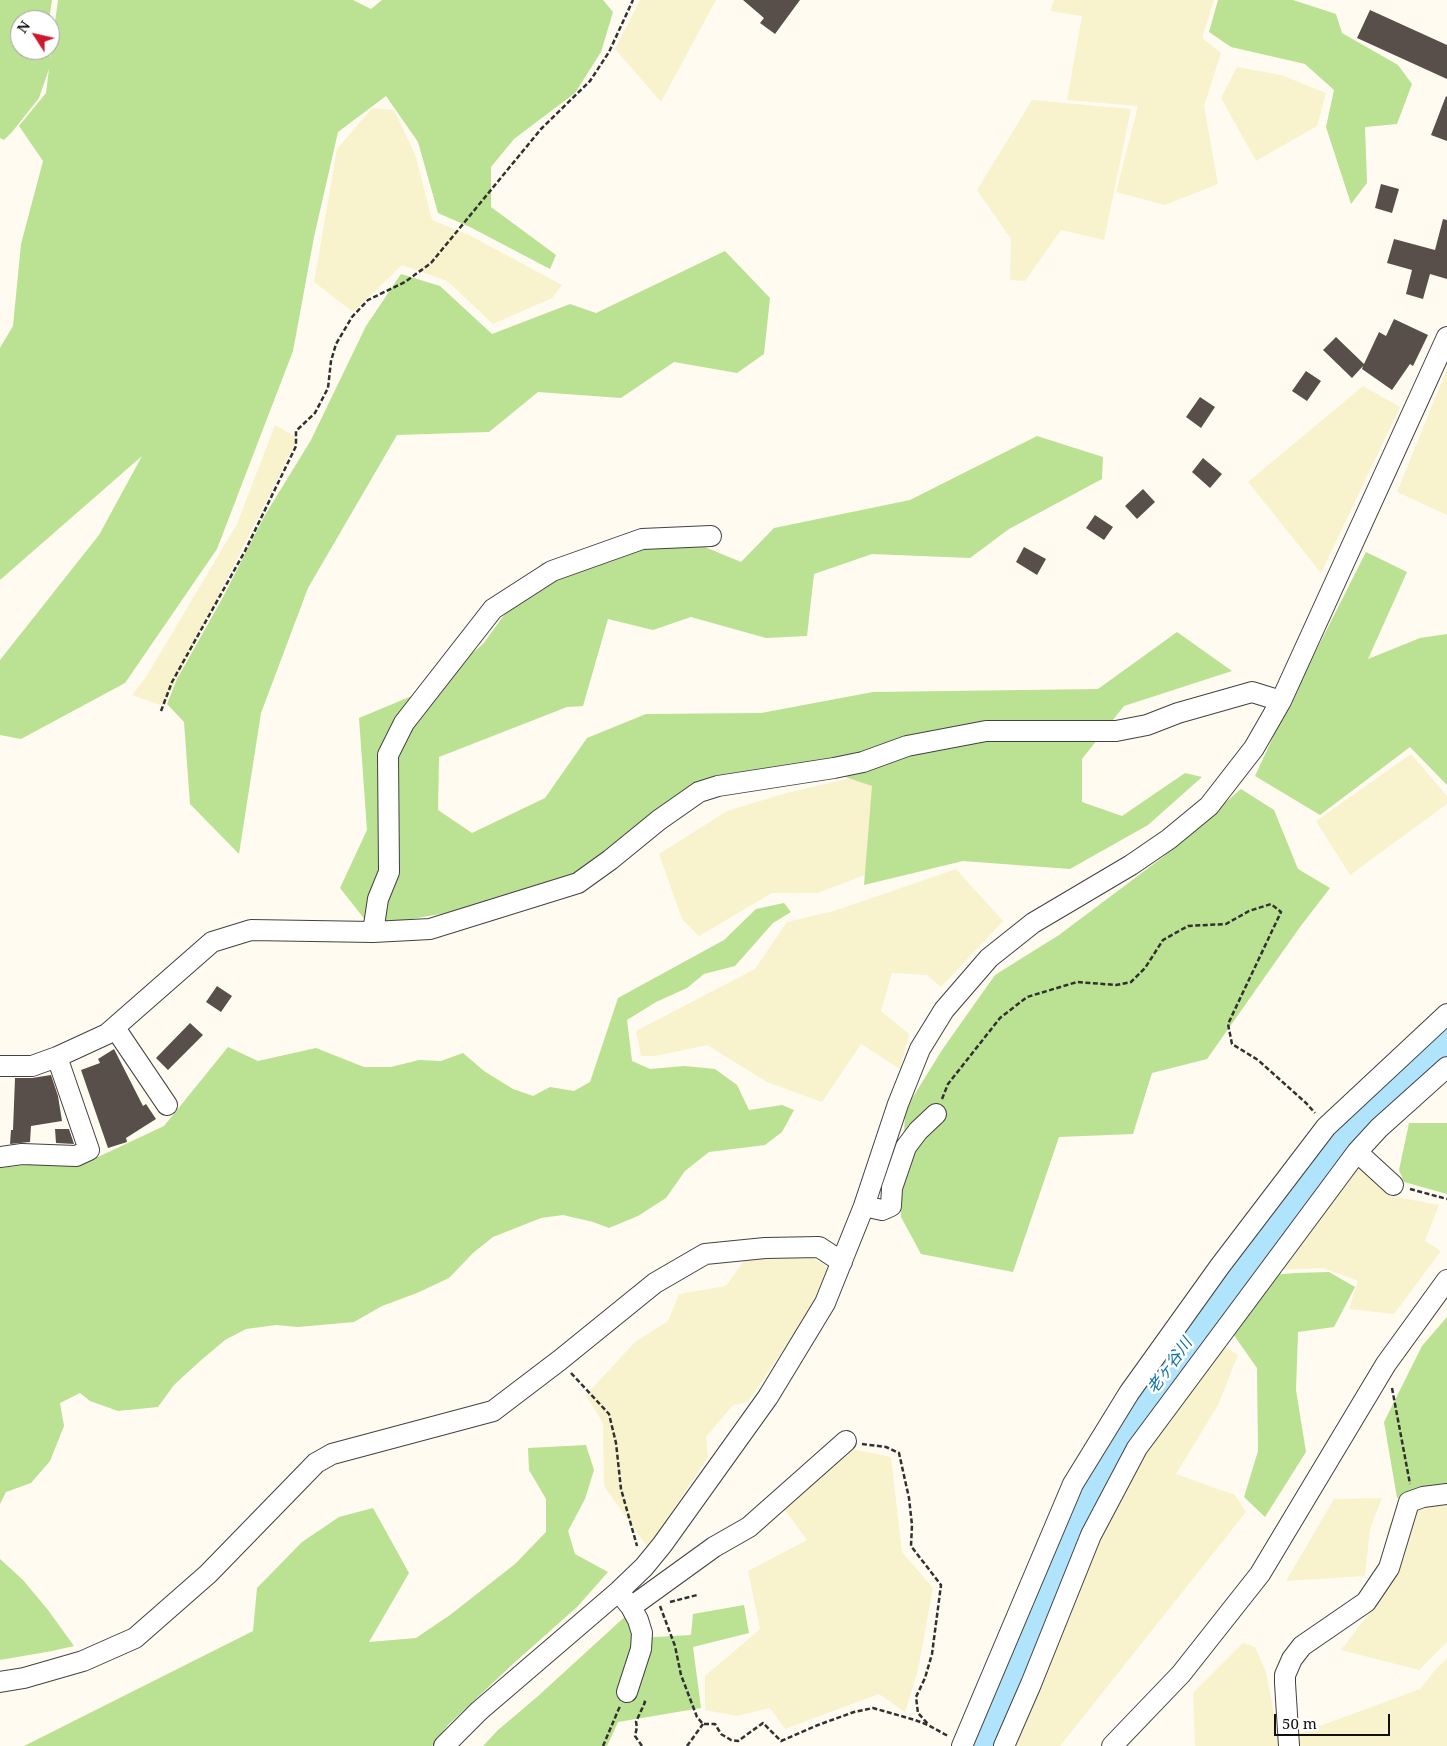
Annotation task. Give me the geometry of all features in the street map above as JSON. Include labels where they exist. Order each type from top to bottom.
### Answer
[{"type":"street","points":[[444,1746],[479,1711],[619,1591],[644,1566],[662,1545],[768,1397],[825,1303],[864,1206],[898,1104],[920,1049],[944,1010],[989,958],[1033,923],[1131,865],[1169,839],[1209,806],[1254,748],[1281,701],[1447,338]]},
{"type":"street","points":[[373,932],[378,899],[389,872],[388,756],[404,723],[493,609],[552,571],[642,539],[711,536]]},
{"type":"street","points":[[0,1067],[32,1066],[57,1057],[107,1034],[212,942],[251,930],[373,932],[430,929],[578,883],[659,820],[699,792],[718,786],[864,762],[907,746],[986,731],[1116,731],[1147,725],[1178,712],[1252,692],[1281,701]]},
{"type":"street","points":[[963,1746],[1073,1484],[1129,1393],[1220,1266],[1326,1127],[1447,1014]]},
{"type":"street","points":[[115,1028],[167,1104]]},
{"type":"street","points":[[0,1157],[22,1154],[76,1156],[89,1150],[57,1057]]},
{"type":"street","points":[[1004,1746],[1091,1536],[1137,1448],[1357,1152],[1379,1128],[1447,1067]]},
{"type":"street","points":[[864,1206],[882,1210],[891,1206],[892,1188],[906,1146],[918,1131],[936,1114]]},
{"type":"street","points":[[1357,1152],[1393,1185]]},
{"type":"street","points":[[0,1682],[24,1678],[83,1660],[135,1638],[208,1574],[316,1463],[332,1454],[493,1411],[560,1360],[654,1283],[705,1254],[765,1248],[820,1247],[842,1262]]},
{"type":"street","points":[[1112,1746],[1180,1674],[1260,1574],[1386,1364],[1447,1280]]},
{"type":"street","points":[[632,1607],[714,1547],[749,1527],[846,1441]]},
{"type":"street","points":[[1288,1746],[1285,1675],[1292,1658],[1302,1646],[1366,1602],[1388,1568],[1402,1529],[1408,1502],[1447,1494]]},
{"type":"street","points":[[619,1591],[632,1607],[642,1633],[641,1649],[626,1692]]},
{"type":"path","points":[[161,711],[172,682],[245,551],[296,446],[296,431],[315,413],[328,388],[331,361],[336,344],[352,317],[368,300],[405,282],[430,264],[541,129],[590,82],[609,52],[634,0]]},
{"type":"path","points":[[936,1114],[948,1084],[1000,1018],[1027,997],[1077,982],[1116,985],[1131,982],[1145,968],[1163,940],[1188,926],[1226,924],[1249,911],[1271,904],[1281,912],[1228,1024],[1232,1044],[1258,1060],[1306,1103],[1326,1127]]},
{"type":"path","points":[[1393,1185],[1447,1199]]},
{"type":"path","points":[[560,1360],[609,1414],[616,1443],[621,1489],[638,1547]]},
{"type":"path","points":[[1386,1364],[1413,1500]]},
{"type":"path","points":[[846,1441],[886,1447],[899,1454],[909,1498],[912,1525],[911,1546],[940,1585],[932,1654],[925,1678],[916,1697],[918,1713],[928,1725]]},
{"type":"path","points":[[697,1595],[659,1605],[675,1646],[681,1675],[697,1717],[703,1724],[715,1724],[721,1734],[731,1740],[738,1741],[763,1723],[781,1741]]},
{"type":"path","points":[[604,1746],[626,1692],[645,1702],[636,1722],[635,1736],[642,1746]]},
{"type":"path","points":[[781,1741],[854,1712],[873,1708],[928,1725],[963,1746]]},
{"type":"path","points":[[687,1746],[703,1724]]},
{"type":"path","points":[[780,1746],[781,1741]]},
{"type":"shaded area","points":[[640,0],[716,0],[661,102],[615,49]]},
{"type":"shaded area","points":[[1054,0],[1214,0],[1202,38],[1221,53],[1204,106],[1218,184],[1165,205],[1116,192],[1138,106],[1067,100],[1082,16],[1050,11]]},
{"type":"shaded area","points":[[1237,67],[1281,75],[1326,93],[1317,126],[1256,161],[1221,98]]},
{"type":"shaded area","points":[[1032,100],[1131,109],[1104,240],[1061,230],[1025,281],[1010,280],[1011,239],[977,190]]},
{"type":"shaded area","points":[[372,108],[394,110],[415,154],[432,220],[469,235],[562,285],[552,298],[493,324],[447,281],[402,265],[353,312],[314,282],[337,149]]},
{"type":"shaded area","points":[[1447,369],[1447,515],[1397,492]]},
{"type":"shaded area","points":[[1363,386],[1400,407],[1321,573],[1248,482]]},
{"type":"shaded area","points":[[275,425],[298,438],[163,706],[132,695],[146,677],[237,524]]},
{"type":"shaded area","points":[[1411,754],[1447,796],[1447,804],[1350,875],[1316,821]]},
{"type":"shaded area","points":[[871,773],[883,868],[818,893],[772,893],[699,936],[682,919],[659,854],[727,811],[783,794]]},
{"type":"shaded area","points":[[956,869],[1003,921],[941,987],[927,975],[892,973],[881,1011],[909,1034],[900,1069],[861,1044],[822,1102],[767,1082],[707,1045],[655,1056],[641,1056],[636,1031],[755,969],[787,922],[834,911]]},
{"type":"shaded area","points":[[1357,1167],[1391,1196],[1439,1205],[1425,1241],[1441,1251],[1394,1314],[1349,1309],[1358,1281],[1323,1268],[1277,1270]]},
{"type":"shaded area","points":[[805,1254],[828,1267],[813,1305],[748,1402],[733,1405],[706,1437],[708,1457],[648,1548],[604,1486],[603,1423],[586,1395],[635,1342],[668,1321],[679,1294],[726,1286],[748,1255]]},
{"type":"shaded area","points":[[1222,1345],[1238,1355],[1218,1405],[1176,1474],[1235,1495],[1246,1512],[1060,1746],[1011,1746],[1096,1542],[1147,1442]]},
{"type":"shaded area","points":[[852,1449],[891,1457],[902,1552],[933,1588],[918,1670],[905,1712],[879,1694],[785,1729],[770,1708],[737,1716],[705,1710],[705,1676],[760,1629],[748,1571],[807,1540],[782,1506]]},
{"type":"shaded area","points":[[1382,1498],[1370,1529],[1365,1576],[1286,1581],[1334,1499]]},
{"type":"shaded area","points":[[1447,1502],[1447,1642],[1419,1670],[1341,1650],[1386,1591],[1387,1532],[1397,1506]]},
{"type":"shaded area","points":[[1243,1643],[1255,1647],[1266,1672],[1280,1746],[1195,1746],[1193,1693]]},
{"type":"shaded area","points":[[1447,1658],[1447,1746],[1298,1746],[1301,1733],[1420,1689]]},
{"type":"green space","points":[[0,0],[52,0],[50,10],[10,10],[10,60],[60,60],[60,10],[57,10],[58,0],[353,0],[371,9],[382,0],[603,0],[613,12],[601,52],[575,93],[514,139],[491,167],[491,207],[556,255],[550,269],[470,227],[438,213],[418,142],[386,96],[338,132],[314,237],[293,351],[217,549],[125,683],[21,739],[0,735],[0,660],[99,535],[142,456],[0,580],[0,348],[13,326],[21,244],[43,161],[19,126],[46,93],[49,69],[39,98],[12,132],[4,140],[0,138]]},
{"type":"green space","points":[[1218,0],[1293,0],[1336,14],[1342,33],[1398,65],[1412,84],[1397,124],[1365,127],[1367,183],[1351,204],[1326,127],[1334,90],[1305,64],[1231,47],[1209,32]]},
{"type":"green space","points":[[725,251],[770,298],[764,354],[737,373],[674,362],[621,398],[538,392],[489,432],[397,435],[308,588],[261,713],[239,854],[190,804],[184,722],[167,704],[177,679],[222,599],[265,515],[311,440],[366,326],[401,274],[440,286],[492,334],[570,304],[596,313]]},
{"type":"green space","points":[[1037,436],[1103,457],[1102,479],[1009,529],[970,558],[872,554],[814,574],[807,636],[766,638],[691,617],[653,630],[608,619],[583,706],[567,707],[439,757],[438,810],[472,833],[545,798],[587,738],[646,714],[761,713],[873,692],[1098,689],[1177,632],[1232,671],[1124,706],[1082,759],[1082,802],[1122,816],[1185,773],[1202,777],[1148,825],[1070,869],[963,861],[864,885],[872,786],[828,771],[700,784],[577,879],[464,910],[370,926],[340,888],[367,830],[359,718],[431,688],[483,644],[542,563],[688,540],[741,562],[774,528],[910,500]]},
{"type":"green space","points":[[1366,552],[1407,572],[1368,659],[1420,638],[1447,634],[1447,785],[1410,747],[1320,815],[1255,776],[1281,720]]},
{"type":"green space","points":[[1241,789],[1274,810],[1298,869],[1330,888],[1300,927],[1207,1059],[1152,1073],[1133,1134],[1059,1137],[1013,1272],[921,1254],[901,1217],[905,1110],[942,1050],[995,975],[1059,935],[1163,857]]},
{"type":"green space","points":[[784,903],[791,912],[773,923],[735,966],[704,974],[687,988],[656,1002],[627,1020],[632,1061],[650,1069],[684,1066],[715,1069],[737,1085],[749,1110],[782,1105],[794,1110],[782,1132],[765,1145],[709,1152],[685,1171],[666,1198],[638,1216],[609,1228],[563,1215],[541,1218],[493,1237],[473,1253],[449,1278],[417,1293],[382,1306],[354,1322],[298,1327],[276,1325],[246,1329],[225,1340],[199,1362],[174,1385],[158,1407],[118,1411],[90,1401],[80,1393],[60,1403],[64,1426],[50,1461],[31,1483],[6,1492],[0,1504],[0,1168],[98,1157],[164,1126],[228,1047],[258,1061],[316,1048],[364,1067],[391,1067],[419,1060],[441,1061],[463,1053],[484,1071],[513,1089],[533,1096],[550,1087],[574,1091],[590,1082],[618,998],[724,940],[756,909]]},
{"type":"green space","points":[[1409,1123],[1447,1123],[1447,1194],[1404,1182],[1399,1170]]},
{"type":"green space","points":[[1329,1272],[1355,1287],[1334,1327],[1298,1332],[1296,1390],[1306,1452],[1265,1517],[1244,1497],[1258,1451],[1257,1368],[1231,1331],[1272,1275]]},
{"type":"green space","points":[[1447,1317],[1447,1503],[1397,1498],[1384,1422],[1422,1346]]},
{"type":"green space","points":[[586,1445],[594,1470],[585,1499],[568,1531],[575,1554],[608,1572],[577,1607],[448,1725],[432,1746],[24,1746],[253,1631],[257,1588],[302,1542],[339,1517],[373,1508],[409,1573],[369,1642],[416,1638],[450,1615],[515,1564],[546,1532],[546,1499],[529,1470],[528,1448]]},
{"type":"green space","points":[[0,1559],[23,1580],[74,1646],[0,1660]]},
{"type":"green space","points":[[744,1605],[749,1633],[693,1647],[701,1708],[618,1722],[607,1746],[483,1746],[498,1730],[630,1612],[638,1638],[691,1635],[693,1614]]},
{"type":"building","points":[[743,0],[800,0],[775,34],[760,23],[764,18]]},
{"type":"building","points":[[1370,10],[1447,45],[1447,79],[1357,38]]},
{"type":"building","points":[[1447,97],[1447,141],[1431,135]]},
{"type":"building","points":[[1381,184],[1399,189],[1392,213],[1375,208]]},
{"type":"building","points":[[1443,219],[1447,220],[1447,279],[1430,274],[1423,299],[1406,294],[1412,270],[1387,263],[1394,239],[1435,250]]},
{"type":"building","points":[[1394,319],[1428,335],[1413,366],[1410,364],[1392,390],[1362,369],[1363,366],[1352,378],[1323,350],[1336,337],[1364,364],[1379,332],[1386,336]]},
{"type":"building","points":[[1306,371],[1321,381],[1307,401],[1292,391]]},
{"type":"building","points":[[1200,397],[1215,407],[1201,428],[1186,417]]},
{"type":"building","points":[[1203,458],[1222,474],[1210,488],[1192,472]]},
{"type":"building","points":[[1143,489],[1155,502],[1137,519],[1125,506]]},
{"type":"building","points":[[1095,515],[1113,527],[1104,540],[1086,528]]},
{"type":"building","points":[[1024,547],[1046,559],[1037,575],[1016,562]]},
{"type":"building","points":[[217,986],[232,996],[221,1012],[206,1002]]},
{"type":"building","points":[[190,1023],[203,1035],[168,1070],[156,1058]]},
{"type":"building","points":[[114,1049],[143,1106],[146,1104],[156,1119],[126,1138],[127,1142],[108,1148],[81,1070],[100,1063],[98,1059]]},
{"type":"building","points":[[51,1075],[58,1096],[62,1121],[31,1126],[30,1142],[10,1144],[11,1130],[13,1130],[15,1078]]},
{"type":"building","points":[[55,1129],[69,1129],[74,1144],[56,1143]]},
{"type":"waterway","name":"老ヶ谷川","points":[[978,1746],[1015,1670],[1084,1505],[1141,1406],[1310,1177],[1354,1130],[1447,1043]]}]
